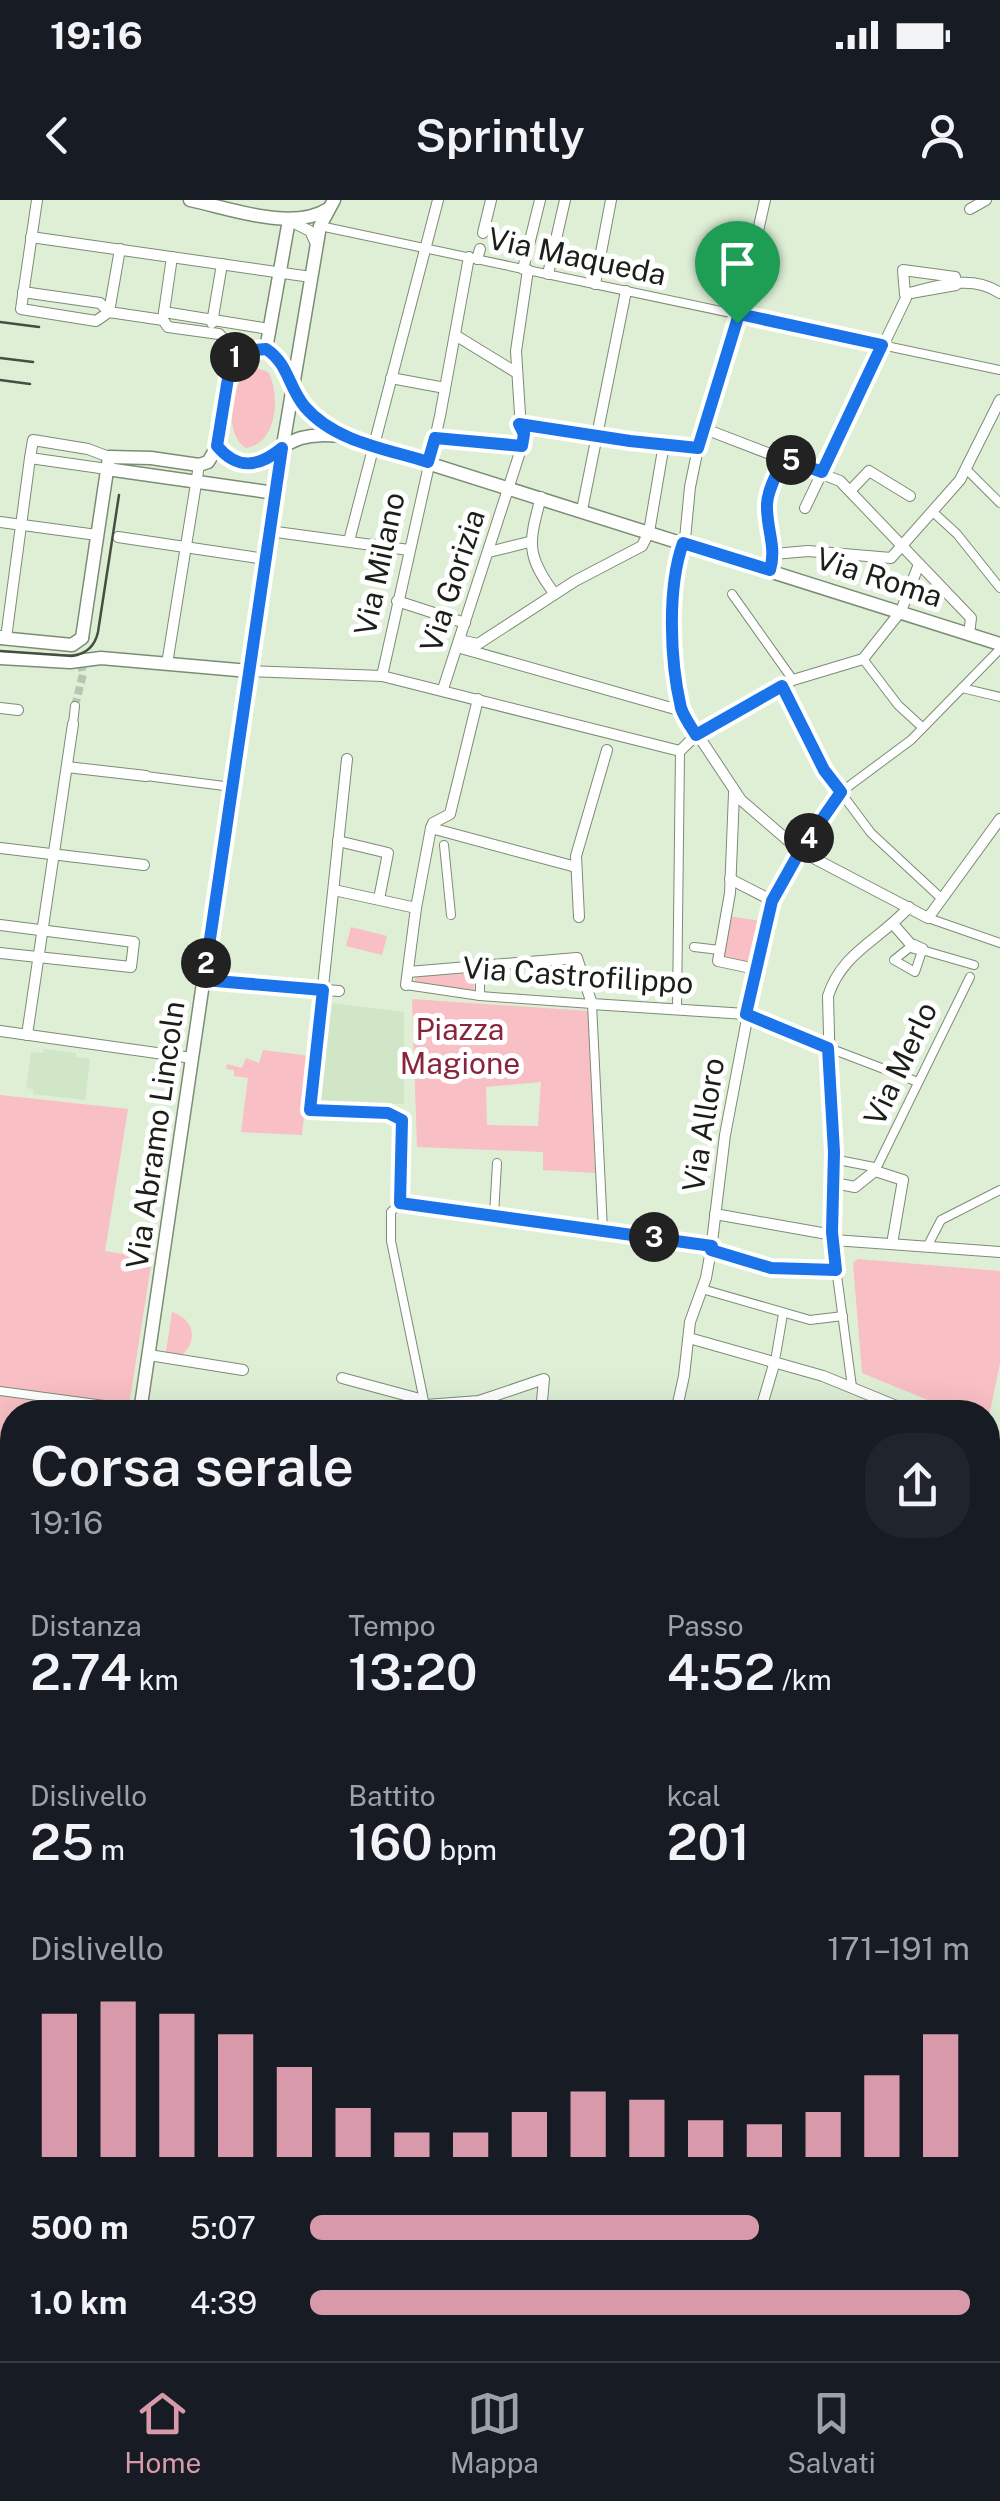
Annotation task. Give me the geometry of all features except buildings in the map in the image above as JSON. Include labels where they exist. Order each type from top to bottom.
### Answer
[{"type":"street","points":[[37,200],[21,309],[96,321],[109,312],[269,329]]},
{"type":"street","points":[[190,200],[283,219],[310,231],[317,246]]},
{"type":"street","points":[[349,542],[438,200]]},
{"type":"street","points":[[483,234],[491,200]]},
{"type":"street","points":[[435,438],[522,446],[516,351],[540,200]]},
{"type":"street","points":[[548,274],[565,200]]},
{"type":"street","points":[[595,284],[612,200]]},
{"type":"street","points":[[765,200],[739,314],[698,448],[678,558],[672,626],[682,711],[734,792],[800,851],[928,918],[1000,943]]},
{"type":"street","points":[[970,209],[986,200]]},
{"type":"street","points":[[283,219],[314,217],[332,204]]},
{"type":"street","points":[[320,226],[332,204]]},
{"type":"street","points":[[266,349],[273,272],[283,219]]},
{"type":"street","name":"Via Maqueda","points":[[320,226],[475,255],[526,270],[1000,370]]},
{"type":"street","name":"Via Abramo Lincoln","points":[[142,1400],[272,510],[320,226]]},
{"type":"street","points":[[31,237],[311,277]]},
{"type":"street","points":[[109,312],[120,250]]},
{"type":"street","name":"Via Milano","points":[[382,676],[454,334],[475,255]]},
{"type":"street","points":[[107,470],[151,458],[199,465],[211,459],[217,446],[230,345],[226,339],[211,334],[168,328],[163,316],[172,257]]},
{"type":"street","points":[[211,334],[222,264]]},
{"type":"street","points":[[805,508],[906,298],[903,270],[955,277],[956,282]]},
{"type":"street","points":[[904,294],[956,282],[980,284],[1000,293]]},
{"type":"street","points":[[582,510],[626,291]]},
{"type":"street","points":[[23,292],[100,303],[109,312]]},
{"type":"street","points":[[454,334],[517,373]]},
{"type":"street","points":[[231,360],[245,351],[266,349],[282,362],[292,388],[315,417],[342,436]]},
{"type":"street","points":[[392,378],[445,388]]},
{"type":"street","points":[[774,554],[808,551],[892,558],[966,470],[1000,400]]},
{"type":"street","points":[[519,424],[698,448]]},
{"type":"street","points":[[705,430],[840,480],[971,618],[969,634]]},
{"type":"street","points":[[217,446],[234,462],[249,465],[264,461],[299,438],[342,436]]},
{"type":"street","name":"Via Roma","points":[[342,436],[900,611],[1000,647]]},
{"type":"street","points":[[82,638],[72,646],[2,637],[33,440],[88,448],[107,470],[82,638],[86,649],[102,658]]},
{"type":"street","points":[[458,643],[478,644],[554,593],[642,546],[649,532],[664,444]]},
{"type":"street","name":"Via Gorizia","points":[[443,689],[522,446]]},
{"type":"street","points":[[30,458],[275,493]]},
{"type":"street","points":[[770,570],[774,554],[768,496],[784,458]]},
{"type":"street","points":[[167,664],[199,465]]},
{"type":"street","points":[[966,470],[1000,503]]},
{"type":"street","points":[[850,490],[869,472],[910,496]]},
{"type":"street","points":[[540,497],[529,542],[535,562],[554,593]]},
{"type":"street","points":[[932,512],[957,534],[1000,588]]},
{"type":"street","points":[[0,522],[98,535]]},
{"type":"street","points":[[269,532],[408,550]]},
{"type":"street","points":[[118,537],[265,559]]},
{"type":"street","points":[[488,552],[529,542]]},
{"type":"street","points":[[677,1009],[680,750],[696,735],[788,683],[862,660],[900,611],[919,564]]},
{"type":"street","points":[[732,594],[788,683],[824,770],[871,833],[941,898]]},
{"type":"street","points":[[398,601],[465,623]]},
{"type":"street","points":[[458,643],[682,711]]},
{"type":"street","points":[[800,851],[841,792],[911,740],[1000,647]]},
{"type":"street","points":[[0,658],[70,662],[102,658],[249,671],[382,676],[478,699],[609,741],[680,750]]},
{"type":"street","points":[[862,660],[898,705],[922,727]]},
{"type":"street","points":[[962,688],[1000,697]]},
{"type":"street","points":[[406,985],[431,828],[450,814],[478,699]]},
{"type":"street","points":[[27,1035],[75,706]]},
{"type":"street","points":[[0,708],[18,710]]},
{"type":"street","points":[[579,917],[576,867],[609,741]]},
{"type":"street","points":[[346,758],[310,1110],[388,1113],[402,1120],[400,1203],[391,1212],[391,1241],[423,1400]]},
{"type":"street","points":[[67,766],[232,788]]},
{"type":"street","points":[[734,792],[730,880],[718,961],[756,969]]},
{"type":"street","points":[[928,918],[1000,819]]},
{"type":"street","points":[[431,828],[576,867]]},
{"type":"street","points":[[338,841],[388,853],[380,899]]},
{"type":"street","points":[[444,845],[452,915]]},
{"type":"street","points":[[0,848],[144,865]]},
{"type":"street","name":"Via Alloro","points":[[678,1400],[690,1322],[711,1248],[746,1014],[772,901],[800,851]]},
{"type":"street","points":[[730,880],[772,901]]},
{"type":"street","points":[[333,895],[380,899],[416,908]]},
{"type":"street","points":[[852,1387],[834,1238],[828,996],[836,973],[894,924],[908,907]]},
{"type":"street","points":[[894,924],[917,948],[974,965]]},
{"type":"street","points":[[0,925],[134,942],[131,968],[0,953]]},
{"type":"street","points":[[694,947],[720,950]]},
{"type":"street","points":[[408,972],[577,958],[592,1004],[603,1230]]},
{"type":"street","points":[[480,965],[480,996]]},
{"type":"street","name":"Via Merlo","points":[[874,1169],[970,977]]},
{"type":"street","points":[[204,980],[339,991]]},
{"type":"street","name":"Via Castrofilippo","points":[[406,985],[480,996],[746,1014],[828,1048]]},
{"type":"street","points":[[0,1031],[192,1058]]},
{"type":"street","points":[[828,1048],[918,1082]]},
{"type":"street","points":[[838,1160],[850,1158],[903,1180],[892,1244]]},
{"type":"street","points":[[494,1215],[498,1163]]},
{"type":"street","points":[[834,1183],[855,1187],[874,1169]]},
{"type":"street","points":[[926,1247],[942,1220],[1000,1190]]},
{"type":"street","points":[[400,1203],[711,1248],[771,1268],[836,1267]]},
{"type":"street","points":[[715,1214],[834,1238],[1000,1252]]},
{"type":"street","points":[[702,1288],[810,1320],[842,1316]]},
{"type":"street","points":[[763,1400],[783,1314]]},
{"type":"street","points":[[689,1338],[775,1358],[883,1400]]},
{"type":"street","points":[[149,1356],[242,1370]]},
{"type":"street","points":[[342,1378],[418,1400]]},
{"type":"street","points":[[494,1400],[544,1379],[542,1400]]},
{"type":"street","points":[[0,1392],[64,1400]]},
{"type":"shaded area","points":[[332,1003],[404,1012],[404,1104],[319,1102]]},
{"type":"shaded area","points":[[44,1049],[90,1059],[85,1100],[33,1094],[33,1089],[26,1088],[31,1052],[43,1053]]},
{"type":"green space","points":[[252,366],[268,372],[275,405],[264,438],[246,448],[234,431],[232,407],[239,383]]},
{"type":"green space","points":[[728,916],[761,921],[753,967],[719,961]]},
{"type":"green space","points":[[351,927],[387,936],[382,955],[346,946]]},
{"type":"green space","points":[[474,973],[474,990],[414,983],[416,976]]},
{"type":"green space","name":"Piazza Magione","points":[[412,999],[589,1011],[595,1173],[543,1170],[543,1152],[417,1147]],"holes":[[[541,1082],[538,1126],[487,1125],[486,1087]]]},
{"type":"green space","points":[[263,1050],[310,1056],[302,1135],[241,1132],[248,1078],[234,1076],[234,1070],[226,1069],[227,1064],[242,1068],[246,1058],[259,1063]]},
{"type":"green space","points":[[0,1095],[128,1109],[105,1251],[152,1259],[130,1400],[0,1400]]},
{"type":"green space","points":[[858,1259],[1000,1271],[1000,1363],[992,1400],[928,1400],[862,1373],[853,1263]]},
{"type":"green space","points":[[172,1312],[185,1319],[191,1330],[191,1343],[182,1355],[166,1352]]},
{"type":"tunnel","points":[[75,706],[83,674],[81,662]]},
{"type":"tram line","points":[[0,651],[72,656],[92,645],[98,632],[119,495]]},
{"type":"railway","points":[[0,322],[39,327]]},
{"type":"railway","points":[[0,358],[33,362]]},
{"type":"railway","points":[[0,380],[30,384]]},
{"type":"route","points":[[739,314],[882,345],[822,472],[784,458],[768,496],[774,554],[770,570],[683,543],[672,626],[682,711],[696,735],[782,686],[824,770],[841,792],[800,851],[772,901],[746,1014],[828,1048],[836,1270],[771,1268],[711,1250],[712,1246],[400,1203],[402,1120],[388,1113],[310,1110],[323,990],[204,980],[282,448],[264,461],[249,465],[234,462],[217,446],[231,360],[254,348],[266,349],[282,362],[302,404],[326,426],[342,436],[428,462],[435,438],[522,446],[524,434],[519,424],[698,448],[737,323],[739,314]]}]
